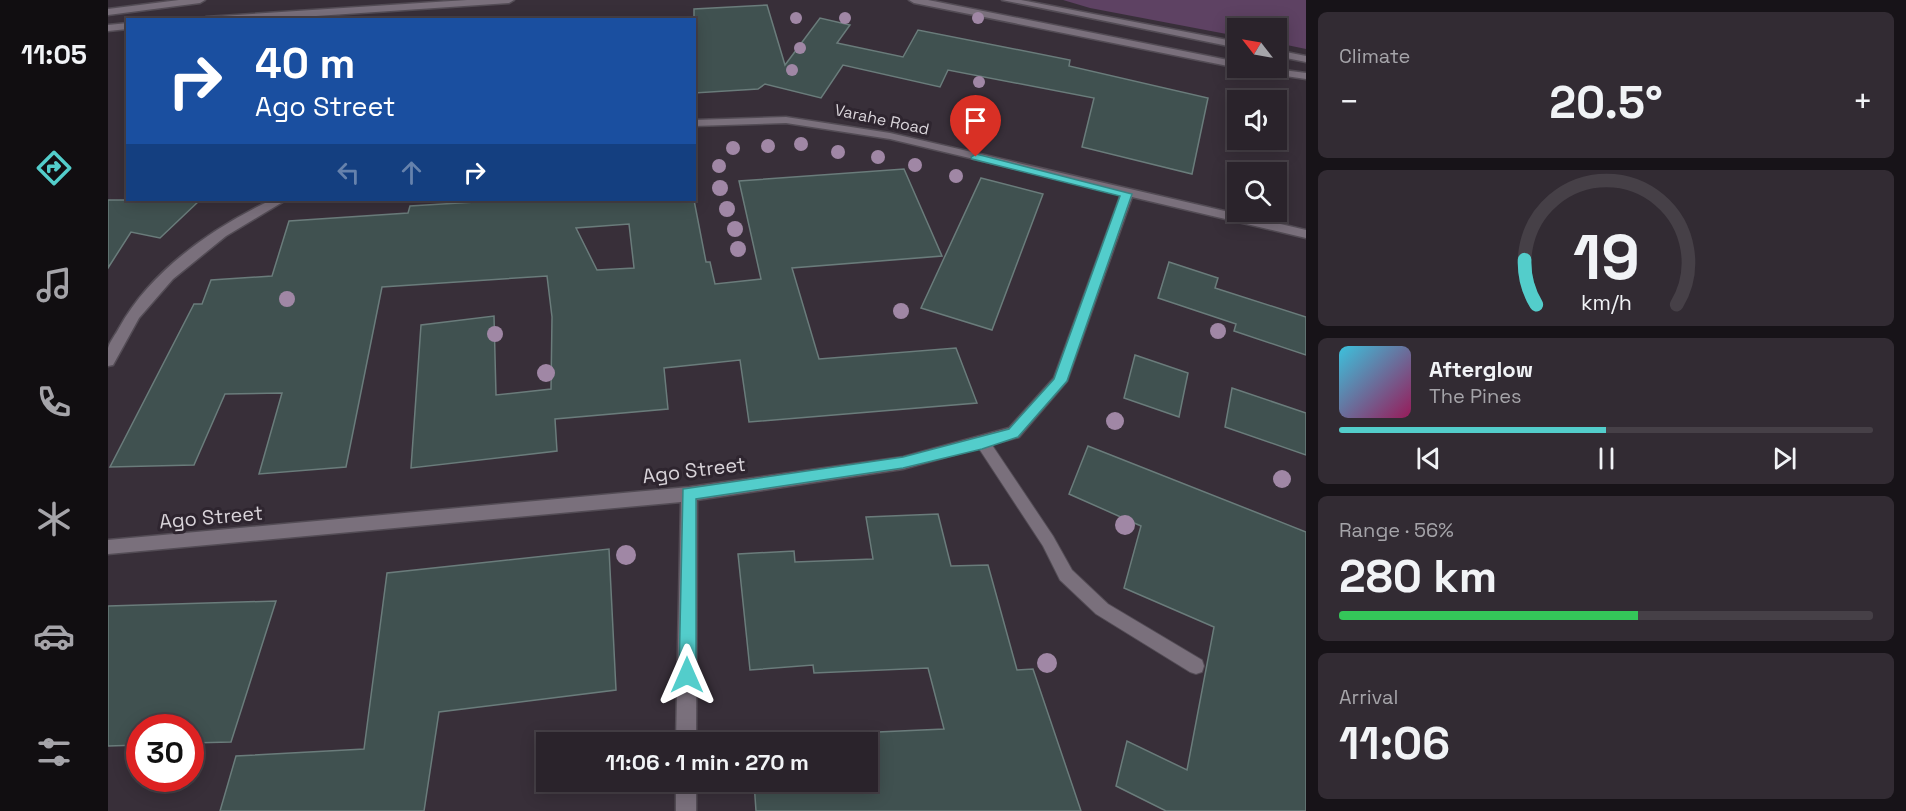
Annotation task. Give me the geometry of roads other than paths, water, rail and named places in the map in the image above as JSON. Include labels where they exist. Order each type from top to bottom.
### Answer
[{"type":"street","points":[[108,1],[199,0]]},
{"type":"street","points":[[108,12],[199,0]]},
{"type":"street","points":[[236,18],[509,0]]},
{"type":"street","points":[[914,0],[1227,62]]},
{"type":"street","points":[[1007,0],[1227,43]]},
{"type":"street","points":[[108,28],[126,26]]},
{"type":"street","points":[[1287,55],[1306,59]]},
{"type":"street","points":[[1287,73],[1306,76]]},
{"type":"street","name":"Varahe Road","points":[[696,123],[786,120],[833,125],[890,136],[1126,194],[1306,234]]},
{"type":"street","name":"Ago Street","points":[[108,547],[689,494],[903,463],[1014,433],[1060,381],[1126,194]]},
{"type":"street","points":[[108,361],[137,310],[166,280],[199,250],[244,219],[278,201]]},
{"type":"street","points":[[686,732],[689,494]]},
{"type":"street","points":[[686,792],[686,811]]},
{"type":"lane","points":[[982,443],[1048,541],[1066,575],[1102,609],[1196,666]]}]
